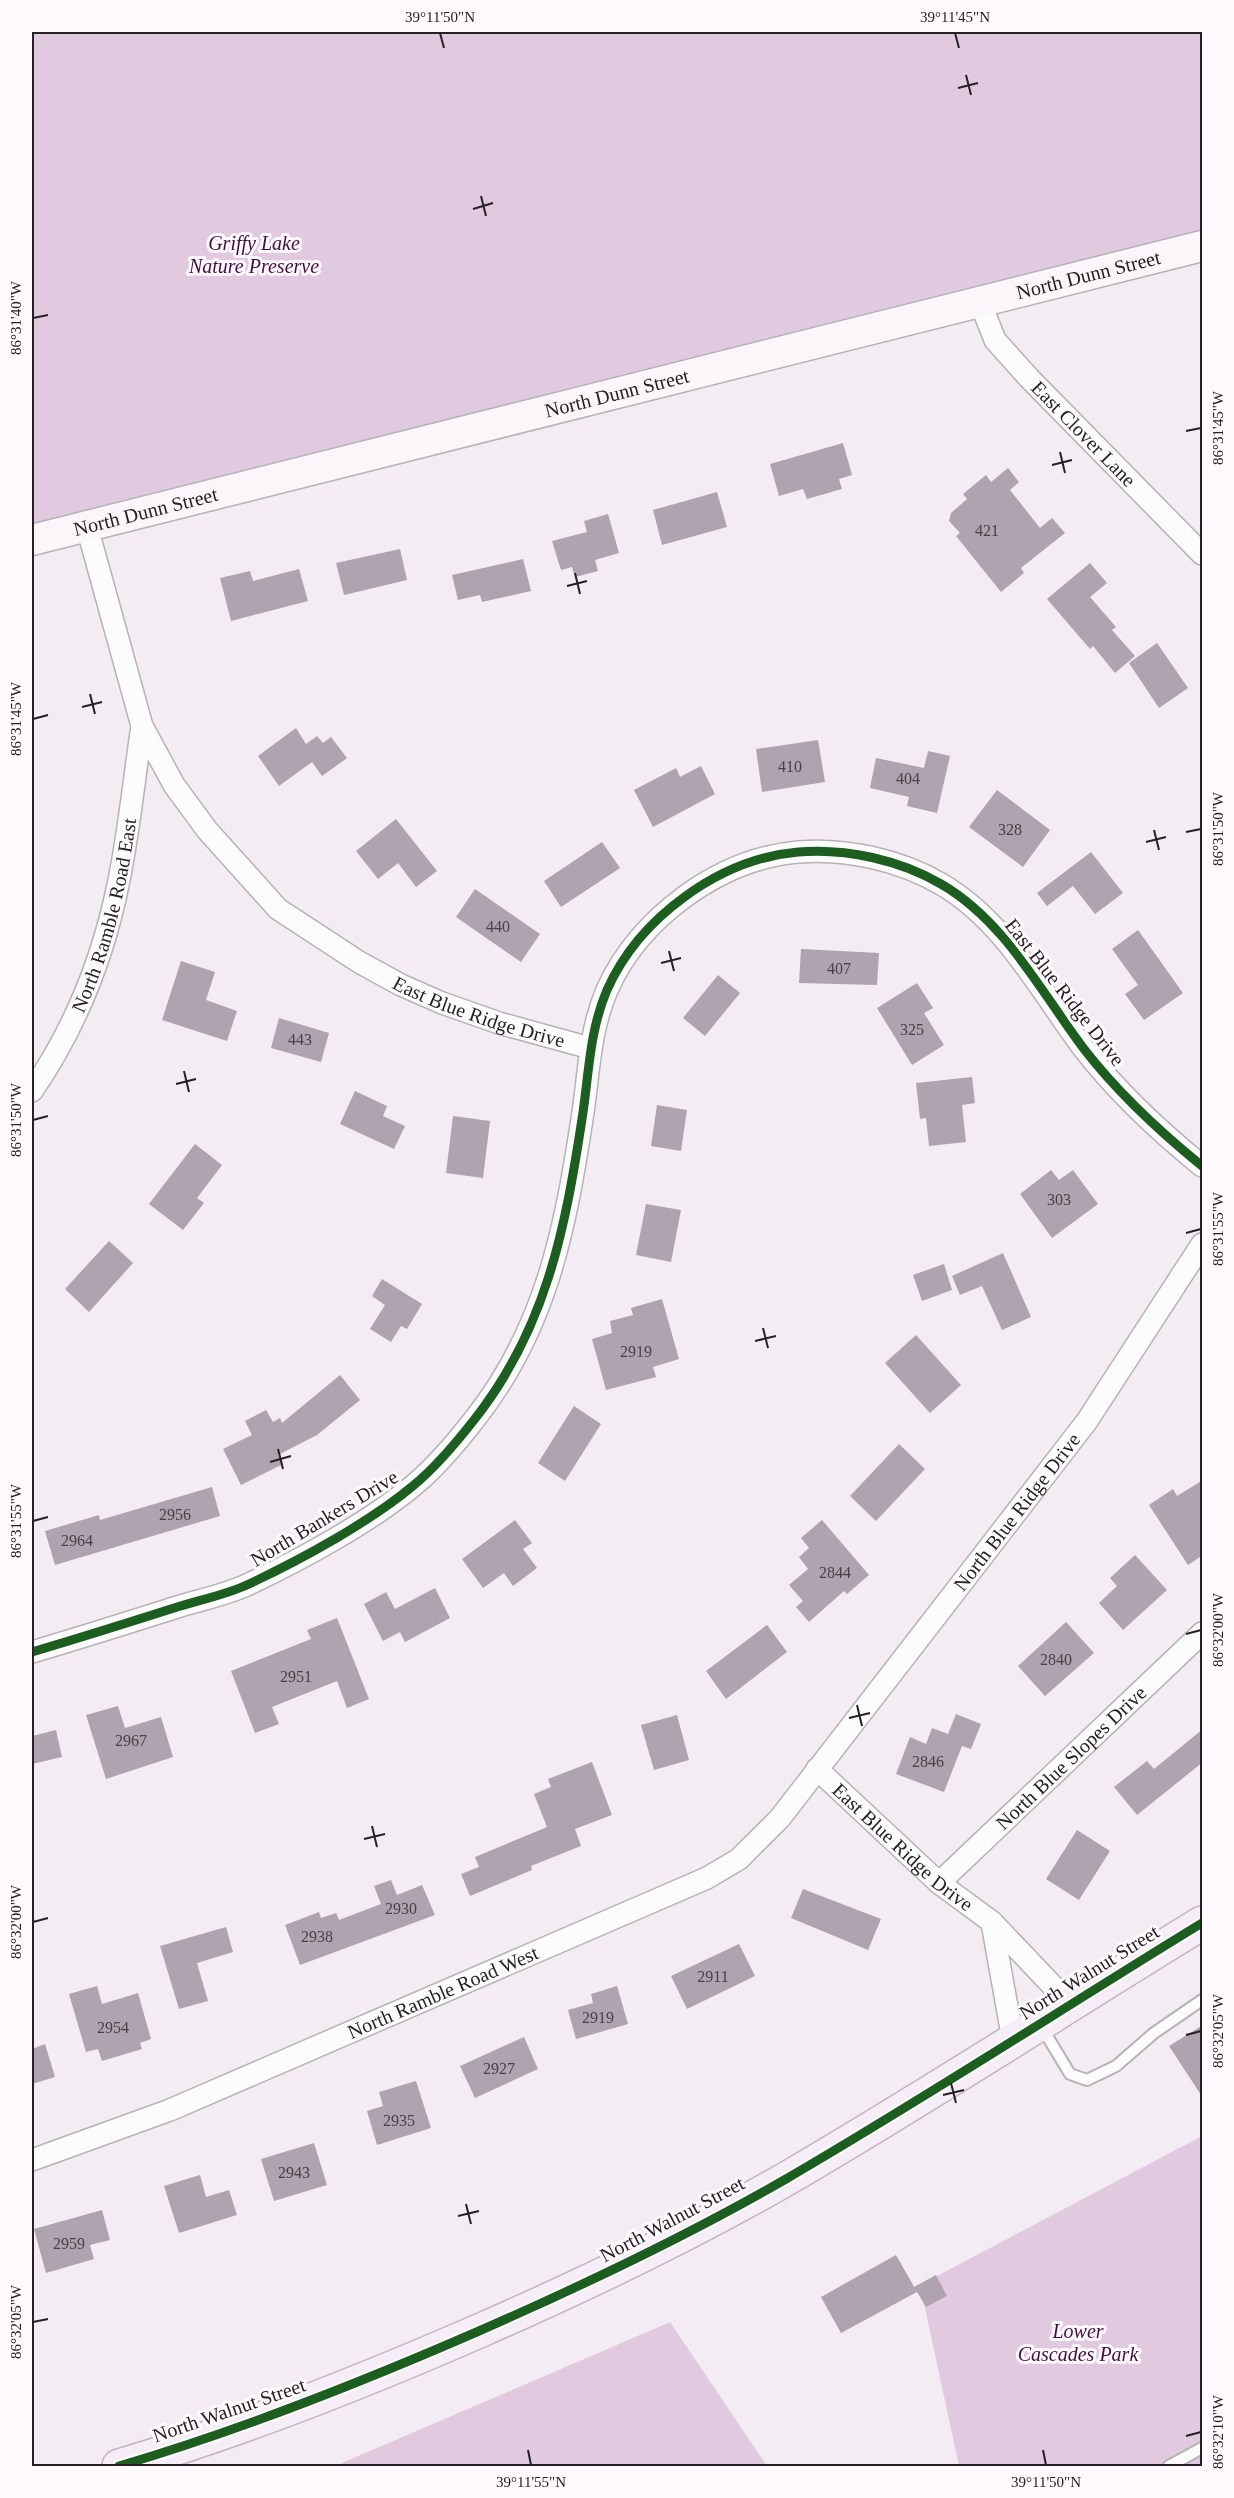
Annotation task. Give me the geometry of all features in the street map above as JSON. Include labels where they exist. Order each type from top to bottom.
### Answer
[{"type":"main road","name":"North Walnut Street","points":[[119,2466],[231,2430],[409,2362],[581,2286],[681,2236],[785,2179],[1203,1923]]},
{"type":"street","name":"North Dunn Street","points":[[32,540],[1203,246]]},
{"type":"street","name":"East Clover Lane","points":[[980,302],[995,340],[1029,378],[1203,554]]},
{"type":"street","points":[[87,527],[142,726]]},
{"type":"street","name":"East Blue Ridge Drive","points":[[142,726],[174,785],[207,830],[278,909],[359,962],[401,985],[442,1003],[499,1023],[590,1048],[606,993],[620,964],[638,938],[659,917],[686,897],[741,866],[769,857],[796,852],[829,851],[896,864],[937,882],[960,896],[982,916],[1010,946],[1086,1052],[1116,1086],[1147,1119],[1203,1166]]},
{"type":"street","name":"North Ramble Road East","points":[[32,1091],[68,1029],[104,940],[118,885],[142,726]]},
{"type":"street","name":"North Bankers Drive","points":[[32,1652],[246,1586],[314,1550],[381,1509],[414,1485],[445,1455],[477,1416],[503,1378],[542,1302],[556,1257],[566,1210],[583,1114],[590,1048]]},
{"type":"street","name":"North Blue Ridge Drive","points":[[817,1769],[1087,1421],[1203,1245]]},
{"type":"street","name":"North Blue Slopes Drive","points":[[939,1883],[1203,1634]]},
{"type":"street","name":"East Blue Ridge Drive","points":[[817,1769],[939,1883],[992,1922],[1070,2004]]},
{"type":"street","name":"North Ramble Road West","points":[[32,2160],[170,2110],[707,1878],[739,1859],[759,1840],[780,1818],[817,1769]]},
{"type":"street","name":"East Blue Ridge Drive","points":[[992,1922],[1026,2032]]},
{"type":"lane","points":[[1026,2032],[1070,2074],[1087,2080],[1116,2066],[1154,2032],[1203,2000]]},
{"type":"lane","points":[[1169,2466],[1203,2448]]},
{"type":"green space","name":"Griffy Lake Nature Preserve","points":[[32,32],[1202,32],[1202,247],[32,540]]},
{"type":"green space","name":"Lower Cascades Park","points":[[1202,2136],[1202,2466],[959,2466],[920,2285]]},
{"type":"green space","points":[[670,2322],[767,2466],[335,2466]]},
{"type":"building","points":[[843,443],[852,475],[839,479],[842,489],[807,499],[803,489],[779,496],[770,464]]},
{"type":"building","points":[[1008,468],[1019,482],[1010,490],[1040,528],[1052,518],[1065,533],[1021,568],[1024,573],[1001,592],[956,536],[960,533],[949,521],[951,513],[967,499],[963,494],[986,475],[991,482]]},
{"type":"building","points":[[717,492],[727,527],[662,545],[653,510]]},
{"type":"building","points":[[608,514],[619,553],[595,560],[598,571],[575,577],[572,567],[561,570],[552,541],[587,532],[584,521]]},
{"type":"building","points":[[400,549],[407,580],[344,595],[336,563]]},
{"type":"building","points":[[523,559],[531,591],[482,602],[480,595],[458,600],[452,575]]},
{"type":"building","points":[[1090,563],[1107,583],[1090,597],[1116,627],[1112,630],[1135,656],[1115,673],[1093,646],[1090,649],[1047,599]]},
{"type":"building","points":[[299,569],[308,601],[231,621],[220,578],[250,571],[253,581]]},
{"type":"building","points":[[1157,643],[1188,688],[1159,708],[1129,663]]},
{"type":"building","points":[[296,728],[306,744],[317,736],[323,743],[331,737],[347,758],[322,776],[312,762],[279,786],[258,756]]},
{"type":"building","points":[[818,740],[825,782],[762,792],[756,749]]},
{"type":"building","points":[[928,751],[950,756],[937,813],[907,806],[909,797],[870,788],[876,758],[924,768]]},
{"type":"building","points":[[701,766],[715,794],[653,827],[634,790],[676,768],[680,777]]},
{"type":"building","points":[[997,790],[1050,830],[1023,867],[969,827]]},
{"type":"building","points":[[396,819],[437,871],[416,887],[398,863],[378,879],[356,851]]},
{"type":"building","points":[[602,842],[620,868],[561,907],[544,881]]},
{"type":"building","points":[[1091,852],[1123,893],[1095,914],[1073,886],[1047,906],[1037,893]]},
{"type":"building","points":[[475,889],[540,934],[521,962],[456,917]]},
{"type":"building","points":[[1138,930],[1183,993],[1144,1020],[1125,994],[1138,985],[1112,949]]},
{"type":"building","points":[[801,949],[879,953],[877,985],[799,983]]},
{"type":"building","points":[[181,961],[215,972],[206,1000],[237,1011],[227,1041],[162,1020]]},
{"type":"building","points":[[718,975],[740,993],[705,1036],[683,1018]]},
{"type":"building","points":[[917,983],[933,1008],[924,1013],[944,1045],[912,1065],[877,1008]]},
{"type":"building","points":[[279,1018],[329,1033],[321,1062],[271,1048]]},
{"type":"building","points":[[972,1077],[975,1103],[962,1105],[966,1142],[929,1146],[926,1118],[920,1119],[916,1083]]},
{"type":"building","points":[[355,1091],[387,1106],[383,1116],[405,1126],[394,1149],[340,1124]]},
{"type":"building","points":[[657,1105],[687,1110],[681,1151],[651,1146]]},
{"type":"building","points":[[453,1116],[490,1121],[483,1178],[446,1173]]},
{"type":"building","points":[[195,1144],[222,1165],[197,1198],[204,1203],[183,1230],[149,1204]]},
{"type":"building","points":[[1051,1170],[1059,1180],[1073,1170],[1098,1204],[1052,1238],[1020,1194]]},
{"type":"building","points":[[646,1204],[681,1210],[671,1262],[636,1255]]},
{"type":"building","points":[[109,1241],[133,1263],[89,1312],[65,1289]]},
{"type":"building","points":[[1003,1253],[1031,1317],[1002,1330],[982,1286],[960,1295],[952,1276]]},
{"type":"building","points":[[944,1264],[952,1290],[922,1301],[913,1275]]},
{"type":"building","points":[[382,1279],[422,1304],[407,1329],[401,1326],[391,1342],[370,1329],[385,1305],[372,1296]]},
{"type":"building","points":[[662,1299],[679,1359],[653,1367],[656,1377],[606,1390],[592,1339],[612,1333],[610,1321],[633,1315],[631,1308]]},
{"type":"building","points":[[916,1335],[961,1385],[930,1413],[885,1363]]},
{"type":"building","points":[[340,1375],[360,1400],[317,1435],[278,1455],[283,1464],[241,1485],[223,1449],[252,1435],[245,1421],[266,1410],[273,1422],[280,1418],[282,1423]]},
{"type":"building","points":[[574,1406],[601,1424],[565,1481],[538,1463]]},
{"type":"building","points":[[899,1444],[925,1469],[876,1521],[850,1496]]},
{"type":"building","points":[[1203,1480],[1203,1555],[1188,1565],[1149,1505],[1173,1489],[1177,1496]]},
{"type":"building","points":[[212,1487],[220,1516],[55,1565],[45,1531],[99,1515],[100,1520]]},
{"type":"building","points":[[515,1520],[532,1543],[523,1549],[537,1568],[513,1586],[504,1573],[483,1588],[462,1559]]},
{"type":"building","points":[[822,1520],[869,1575],[847,1594],[844,1591],[809,1622],[796,1607],[803,1601],[789,1585],[808,1569],[799,1557],[809,1548],[801,1538]]},
{"type":"building","points":[[1135,1555],[1167,1590],[1123,1630],[1099,1603],[1117,1586],[1110,1578]]},
{"type":"building","points":[[435,1588],[450,1618],[405,1642],[400,1632],[383,1641],[364,1604],[386,1592],[395,1609]]},
{"type":"building","points":[[337,1618],[369,1699],[347,1708],[337,1681],[272,1707],[279,1724],[255,1733],[231,1671],[311,1639],[307,1630]]},
{"type":"building","points":[[1066,1622],[1094,1653],[1045,1696],[1018,1666]]},
{"type":"building","points":[[767,1625],[787,1652],[726,1699],[706,1671]]},
{"type":"building","points":[[118,1706],[125,1728],[161,1717],[173,1757],[106,1779],[86,1715]]},
{"type":"building","points":[[956,1714],[981,1724],[971,1749],[962,1746],[944,1792],[896,1774],[910,1737],[926,1744],[932,1728],[948,1734]]},
{"type":"building","points":[[677,1715],[689,1760],[654,1770],[641,1725]]},
{"type":"building","points":[[1203,1729],[1203,1762],[1137,1815],[1114,1787],[1147,1761],[1154,1769]]},
{"type":"building","points":[[56,1730],[62,1757],[32,1764],[32,1736]]},
{"type":"building","points":[[592,1762],[612,1815],[575,1829],[581,1846],[531,1866],[532,1870],[470,1896],[461,1874],[479,1867],[475,1857],[547,1827],[534,1794],[551,1787],[548,1779]]},
{"type":"building","points":[[1077,1830],[1110,1851],[1079,1900],[1046,1879]]},
{"type":"building","points":[[391,1880],[397,1895],[422,1885],[435,1915],[300,1965],[285,1925],[319,1912],[321,1918],[336,1913],[339,1920],[381,1904],[374,1886]]},
{"type":"building","points":[[803,1889],[881,1919],[868,1950],[791,1918]]},
{"type":"building","points":[[226,1927],[233,1952],[197,1963],[208,2001],[179,2009],[160,1946]]},
{"type":"building","points":[[739,1944],[755,1976],[687,2009],[671,1976]]},
{"type":"building","points":[[97,1986],[102,2004],[138,1993],[151,2039],[140,2043],[142,2049],[102,2061],[98,2049],[86,2052],[69,1994]]},
{"type":"building","points":[[617,1986],[628,2024],[576,2039],[568,2010],[593,2003],[591,1994]]},
{"type":"building","points":[[1203,2025],[1203,2098],[1169,2046]]},
{"type":"building","points":[[524,2037],[538,2069],[475,2098],[460,2066]]},
{"type":"building","points":[[45,2044],[55,2077],[32,2084],[32,2049]]},
{"type":"building","points":[[416,2081],[431,2128],[377,2145],[367,2111],[383,2106],[379,2092]]},
{"type":"building","points":[[314,2143],[327,2185],[274,2201],[261,2159]]},
{"type":"building","points":[[200,2175],[206,2197],[229,2190],[237,2215],[179,2233],[164,2186]]},
{"type":"building","points":[[102,2210],[110,2240],[90,2245],[94,2259],[46,2273],[34,2229]]},
{"type":"building","points":[[896,2255],[917,2292],[841,2333],[821,2297]]},
{"type":"building","points":[[936,2275],[947,2296],[926,2307],[914,2287]]},
{"type":"cycle path","points":[[32,1652],[249,1584],[313,1551],[377,1513],[414,1485],[446,1454],[499,1385],[519,1350],[549,1277],[568,1200],[596,1022],[607,990],[621,964],[639,939],[661,917],[685,897],[739,866],[768,857],[798,852],[835,852],[890,862],[941,884],[964,899],[1003,937],[1097,1065],[1140,1111],[1202,1166]]},
{"type":"cycle path","points":[[119,2466],[256,2421],[391,2369],[557,2296],[673,2240],[749,2200],[839,2148],[1202,1923]]}]
